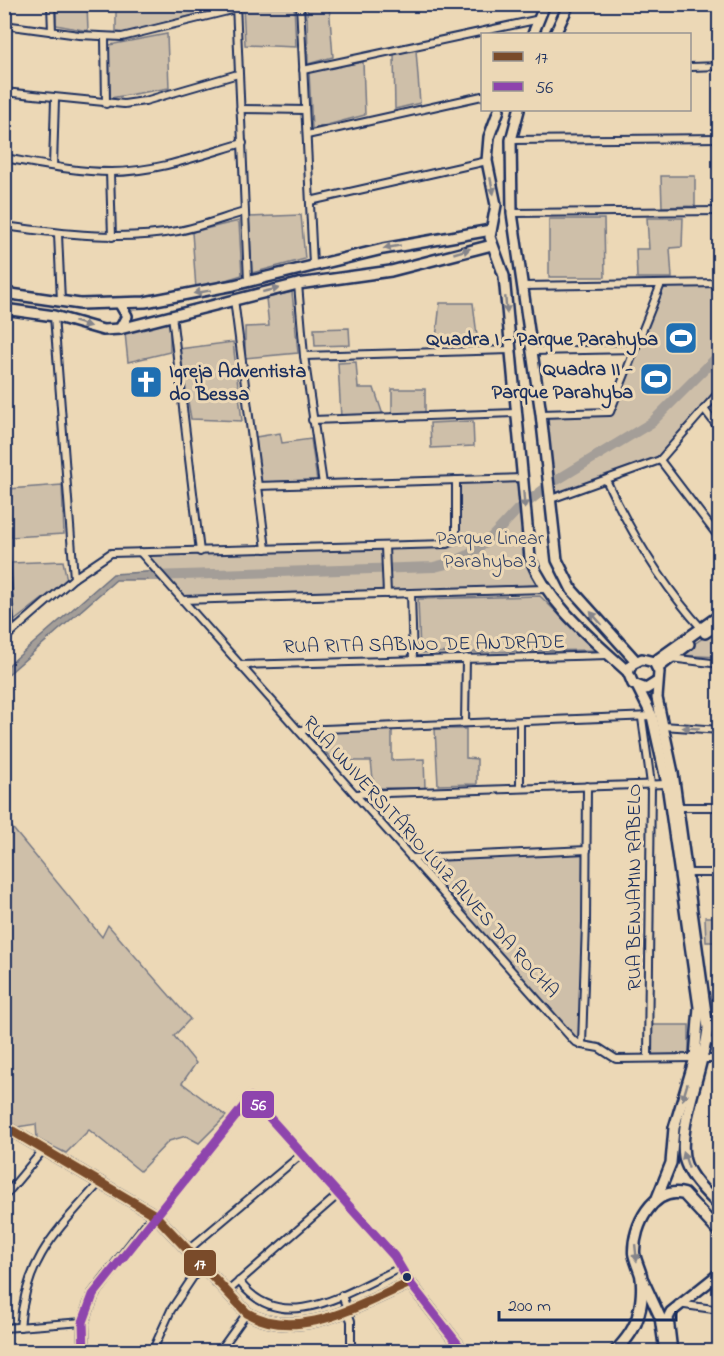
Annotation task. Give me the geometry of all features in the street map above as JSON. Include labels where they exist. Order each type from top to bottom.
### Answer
[{"type":"main road","points":[[533,33],[545,4]]},
{"type":"main road","points":[[555,33],[569,4]]},
{"type":"main road","points":[[500,111],[489,137],[487,160],[496,206],[493,227],[494,246],[504,276],[529,554],[546,589],[628,672],[631,682],[637,686],[649,688],[657,682]]},
{"type":"main road","points":[[519,111],[511,140],[512,213],[541,414],[556,552],[565,579],[604,628],[636,661]]},
{"type":"main road","points":[[4,293],[61,301],[120,304],[145,302],[248,282],[313,264],[493,227],[504,222],[514,226]]},
{"type":"main road","points":[[4,309],[54,316],[103,330],[120,329],[298,284],[391,271],[494,246],[506,250],[516,243]]},
{"type":"main road","points":[[120,304],[127,316],[120,329]]},
{"type":"main road","points":[[656,665],[670,658],[720,615]]},
{"type":"main road","points":[[656,665],[704,631],[720,623]]},
{"type":"main road","points":[[628,672],[636,661],[648,659],[656,665],[657,698],[678,807],[705,999],[707,1040],[674,1128],[671,1163],[657,1198],[638,1228],[635,1239],[634,1255],[662,1323],[665,1352]]},
{"type":"main road","points":[[637,686],[667,784],[697,984],[700,1058],[684,1130],[683,1154],[691,1174],[720,1207]]},
{"type":"main road","points":[[4,1126],[101,1181],[155,1215],[247,1313],[260,1321],[286,1326],[302,1324],[348,1310],[410,1283],[462,1350]]},
{"type":"main road","points":[[657,1198],[674,1193],[684,1194],[720,1233]]},
{"type":"main road","points":[[84,1352],[83,1322],[93,1295],[155,1215]]},
{"type":"main road","points":[[672,1352],[668,1318],[678,1304],[720,1273]]},
{"type":"main road","points":[[617,1351],[636,1325],[640,1311],[642,1278]]},
{"type":"street","points":[[51,4],[52,32]]},
{"type":"street","points":[[301,5],[313,264]]},
{"type":"street","points":[[4,25],[105,37],[144,33],[236,7],[248,282]]},
{"type":"street","points":[[303,70],[540,18]]},
{"type":"street","points":[[105,37],[106,104]]},
{"type":"street","points":[[691,67],[720,66]]},
{"type":"street","points":[[4,92],[106,104],[145,101],[238,74]]},
{"type":"street","points":[[307,135],[481,96]]},
{"type":"street","points":[[53,166],[55,99]]},
{"type":"street","points":[[240,109],[305,110]]},
{"type":"street","points":[[511,140],[720,138]]},
{"type":"street","points":[[4,158],[110,172],[162,166],[243,143]]},
{"type":"street","points":[[310,201],[487,160]]},
{"type":"street","points":[[110,172],[112,237]]},
{"type":"street","points":[[512,213],[720,211]]},
{"type":"street","points":[[4,226],[58,234],[112,237],[182,230],[244,212]]},
{"type":"street","points":[[58,234],[61,301]]},
{"type":"street","points":[[522,286],[720,283]]},
{"type":"street","points":[[298,284],[304,356],[323,484]]},
{"type":"street","points":[[541,414],[606,413],[612,408],[661,284]]},
{"type":"street","points":[[234,299],[266,549]]},
{"type":"street","points":[[172,314],[200,552]]},
{"type":"street","points":[[54,316],[74,578]]},
{"type":"street","points":[[532,351],[635,349]]},
{"type":"street","points":[[304,356],[510,350]]},
{"type":"street","points":[[551,499],[660,460],[720,391]]},
{"type":"street","points":[[704,409],[720,430]]},
{"type":"street","points":[[312,420],[515,413]]},
{"type":"street","points":[[660,460],[720,539]]},
{"type":"street","points":[[257,486],[522,478]]},
{"type":"street","points":[[4,639],[74,578],[106,554],[448,544],[455,540],[456,480]]},
{"type":"street","points":[[606,480],[656,571],[677,601],[704,631]]},
{"type":"street","points":[[4,534],[11,632]]},
{"type":"street","points":[[385,547],[387,594]]},
{"type":"street","name":"RUA UNIVERSITÁRIO LUIZ ALVES DA ROCHA","points":[[140,552],[574,1041],[582,1046],[599,1048],[616,1059],[648,1057],[720,1059]]},
{"type":"street","points":[[182,600],[546,589]]},
{"type":"street","points":[[411,594],[413,660]]},
{"type":"street","name":"RUA RITA SABINO DE ANDRADE","points":[[240,664],[609,655]]},
{"type":"street","points":[[465,723],[466,658]]},
{"type":"street","points":[[670,658],[720,664]]},
{"type":"street","points":[[299,730],[647,717]]},
{"type":"street","name":"RUA BENJAMIN RABELO","points":[[647,717],[651,784],[648,1057]]},
{"type":"street","points":[[520,723],[520,787]]},
{"type":"street","points":[[663,726],[720,730]]},
{"type":"street","points":[[355,794],[667,784]]},
{"type":"street","points":[[582,1046],[587,786]]},
{"type":"street","points":[[678,807],[720,807]]},
{"type":"street","points":[[411,858],[587,850]]},
{"type":"street","points":[[687,873],[720,873]]},
{"type":"street","points":[[707,1040],[720,1044]]},
{"type":"street","points":[[155,1215],[250,1097],[394,1256],[410,1283]]},
{"type":"street","points":[[4,1197],[44,1149]]},
{"type":"street","points":[[188,1250],[303,1153]]},
{"type":"street","points":[[20,1327],[23,1296],[36,1262],[59,1229],[101,1181]]},
{"type":"street","points":[[227,1292],[339,1194]]},
{"type":"street","points":[[152,1352],[171,1310],[201,1265]]},
{"type":"street","points":[[239,1281],[253,1298],[287,1310],[312,1306],[342,1295],[400,1268]]},
{"type":"street","points":[[342,1295],[351,1321],[351,1352]]},
{"type":"street","points":[[678,1304],[720,1310]]},
{"type":"street","points":[[286,1326],[287,1310]]},
{"type":"street","points":[[219,1352],[247,1313]]},
{"type":"street","points":[[4,1328],[83,1322]]},
{"type":"street","points":[[448,1352],[462,1350]]},
{"type":"green space","points":[[228,4],[228,6],[125,33],[116,32],[116,5]]},
{"type":"green space","points":[[56,5],[87,5],[88,31],[56,25]]},
{"type":"green space","points":[[243,5],[294,5],[296,47],[245,45]]},
{"type":"green space","points":[[329,5],[333,57],[308,64],[307,8]]},
{"type":"green space","points":[[167,34],[169,88],[110,98],[109,45]]},
{"type":"green space","points":[[416,50],[420,103],[395,109],[394,54]]},
{"type":"green space","points":[[363,62],[365,115],[312,129],[309,72]]},
{"type":"green space","points":[[661,176],[695,176],[695,206],[662,207]]},
{"type":"green space","points":[[301,215],[305,259],[252,273],[249,217]]},
{"type":"green space","points":[[647,218],[683,218],[682,247],[670,248],[672,278],[637,278],[636,249],[649,249]]},
{"type":"green space","points":[[549,219],[604,219],[605,277],[549,277]]},
{"type":"green space","points":[[239,221],[242,275],[196,289],[192,232]]},
{"type":"green space","points":[[662,283],[719,283],[719,389],[662,459],[551,498],[541,415],[611,414]]},
{"type":"green space","points":[[292,292],[298,353],[245,358],[245,327],[269,326],[266,298]]},
{"type":"green space","points":[[440,303],[473,303],[478,344],[435,347]]},
{"type":"green space","points":[[170,321],[170,352],[128,362],[125,333]]},
{"type":"green space","points":[[349,328],[350,345],[315,346],[314,329]]},
{"type":"green space","points":[[233,342],[242,421],[191,419],[179,349]]},
{"type":"green space","points":[[356,362],[358,388],[374,388],[383,415],[341,418],[338,363]]},
{"type":"green space","points":[[392,389],[425,389],[425,419],[392,419]]},
{"type":"green space","points":[[473,421],[474,446],[431,448],[430,423]]},
{"type":"green space","points":[[280,433],[282,443],[311,439],[317,481],[259,482],[256,437]]},
{"type":"green space","name":"Parque Linear Parahyba 3","points":[[522,478],[529,554],[543,585],[184,598],[142,552],[443,542],[458,528],[460,483],[516,482]]},
{"type":"green space","points":[[62,485],[64,534],[11,537],[8,489]]},
{"type":"green space","points":[[63,561],[67,580],[14,621],[11,563]]},
{"type":"green space","points":[[540,596],[595,650],[420,653],[418,599]]},
{"type":"green space","points":[[719,627],[719,657],[678,655]]},
{"type":"green space","points":[[435,729],[466,729],[466,758],[477,759],[477,784],[438,785]]},
{"type":"green space","points":[[392,730],[392,760],[424,759],[425,788],[374,788],[371,761],[334,761],[307,733]]},
{"type":"green space","points":[[5,819],[102,937],[108,925],[190,1019],[174,1036],[196,1063],[182,1083],[226,1116],[199,1143],[186,1136],[169,1141],[140,1171],[89,1130],[66,1153],[37,1139],[36,1124],[17,1127],[5,1121]]},
{"type":"green space","points":[[589,853],[578,1043],[414,860]]},
{"type":"green space","points":[[705,917],[719,917],[719,942],[706,942]]},
{"type":"green space","points":[[652,1025],[689,1025],[689,1054],[652,1055]]},
{"type":"shaded area","points":[[160,571],[167,580],[116,580],[5,677],[4,669],[113,574]]},
{"type":"waterway","points":[[557,480],[651,423],[720,354]]},
{"type":"waterway","points":[[529,501],[543,490]]},
{"type":"waterway","points":[[151,576],[434,567],[472,553],[490,539],[518,509]]},
{"type":"transit line","name":"56","points":[[84,1352],[83,1322],[93,1295],[251,1097],[394,1256],[410,1283],[464,1352]]},
{"type":"transit line","name":"17","points":[[4,1126],[155,1215],[247,1313],[267,1321],[287,1324],[329,1317],[410,1283]]},
{"type":"place","name":"Quadra I - Parque Parahyba","points":[[681,338]]},
{"type":"place","name":"Quadra II - Parque Parahyba","points":[[656,379]]},
{"type":"place","name":"Igreja Adventista do Bessa","points":[[146,382]]}]
